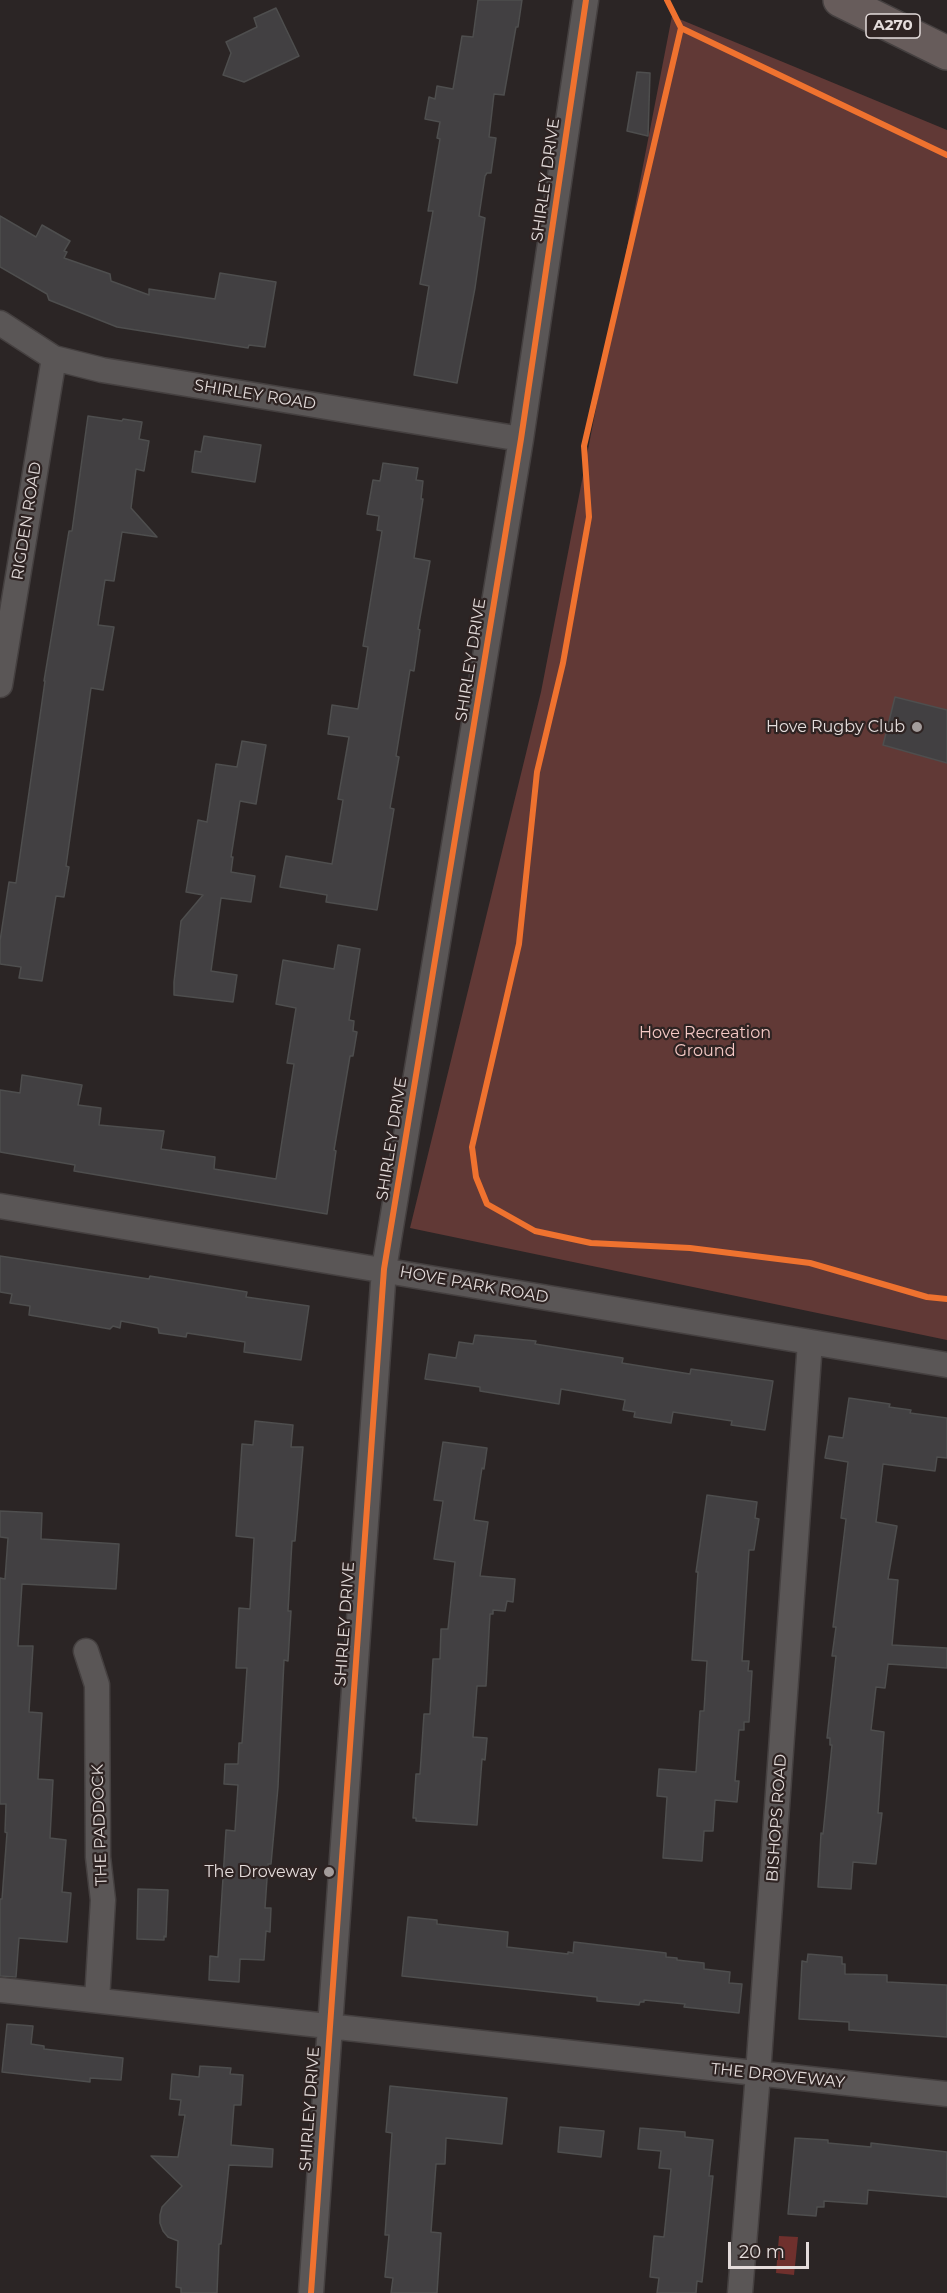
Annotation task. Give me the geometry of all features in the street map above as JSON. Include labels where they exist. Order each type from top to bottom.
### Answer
[{"type":"main road","name":"A270","points":[[840,0],[947,53]]},
{"type":"street","name":"SHIRLEY DRIVE","points":[[311,2293],[384,1269],[521,439],[586,0]]},
{"type":"street","name":"SHIRLEY ROAD","points":[[0,323],[54,358],[102,370],[521,439]]},
{"type":"street","name":"RIGDEN ROAD","points":[[0,685],[54,358]]},
{"type":"street","name":"HOVE PARK ROAD","points":[[0,1206],[947,1365]]},
{"type":"street","name":"BISHOPS ROAD","points":[[740,2293],[758,2074],[810,1342]]},
{"type":"street","name":"THE PADDOCK","points":[[86,1651],[97,1685],[98,1857],[103,1900],[97,2000]]},
{"type":"street","name":"THE DROVEWAY","points":[[0,1990],[947,2094]]},
{"type":"green space","name":"Hove Recreation Ground","points":[[672,16],[947,130],[947,1340],[410,1228],[541,692]]},
{"type":"shaded area","points":[[779,2236],[798,2237],[794,2275],[776,2273]]},
{"type":"building","points":[[478,0],[522,0],[504,95],[494,94],[489,137],[496,138],[491,173],[485,176],[479,216],[485,218],[475,288],[457,383],[414,375],[429,286],[420,284],[433,211],[428,211],[440,139],[437,138],[440,122],[425,119],[429,97],[435,99],[437,86],[453,89],[462,36],[473,37]]},
{"type":"building","points":[[276,8],[299,56],[244,82],[223,75],[231,53],[226,42],[257,27],[254,18]]},
{"type":"building","points":[[637,72],[650,73],[648,136],[627,131]]},
{"type":"building","points":[[0,216],[36,237],[42,225],[70,241],[64,251],[67,252],[64,258],[110,274],[111,281],[149,295],[149,289],[215,299],[220,273],[276,282],[265,347],[249,345],[248,348],[117,327],[49,300],[47,294],[0,267]]},
{"type":"building","points":[[88,416],[142,422],[139,439],[149,441],[144,471],[136,469],[131,508],[157,537],[122,532],[114,581],[105,580],[98,625],[114,627],[103,690],[91,688],[66,866],[69,867],[64,897],[56,896],[42,981],[19,978],[21,967],[0,964],[0,941],[9,882],[16,883],[44,681],[69,531],[72,531]]},
{"type":"building","points":[[204,436],[261,445],[255,482],[192,472],[195,451],[201,452]]},
{"type":"building","points":[[383,463],[418,468],[416,480],[423,481],[421,499],[423,499],[414,558],[430,561],[418,629],[420,630],[414,671],[410,670],[396,756],[399,757],[390,808],[394,809],[377,910],[326,902],[327,895],[280,887],[286,856],[332,864],[343,800],[338,799],[349,737],[328,734],[332,705],[358,709],[368,647],[363,646],[382,531],[377,530],[379,516],[367,514],[373,480],[380,481]]},
{"type":"building","name":"Hove Rugby Club","points":[[895,697],[947,710],[947,763],[883,745]]},
{"type":"building","points":[[242,741],[266,745],[256,804],[240,801],[231,857],[233,857],[231,872],[255,876],[251,902],[221,898],[211,971],[237,975],[233,1002],[174,995],[181,921],[203,895],[186,892],[198,820],[207,822],[216,764],[237,767]]},
{"type":"building","points":[[338,945],[360,949],[349,1020],[354,1021],[353,1031],[357,1032],[353,1056],[350,1056],[334,1150],[336,1151],[327,1214],[74,1171],[75,1165],[0,1152],[0,1090],[20,1093],[22,1075],[82,1085],[78,1105],[101,1108],[99,1125],[164,1131],[161,1149],[215,1157],[214,1169],[276,1179],[294,1064],[287,1063],[296,1008],[276,1004],[283,960],[334,969]]},
{"type":"building","points":[[0,1256],[149,1279],[150,1276],[247,1292],[246,1297],[309,1306],[301,1360],[244,1352],[245,1342],[187,1333],[186,1337],[159,1333],[158,1328],[121,1321],[120,1328],[113,1326],[110,1329],[29,1315],[30,1306],[10,1303],[12,1294],[0,1292]]},
{"type":"building","points":[[475,1335],[536,1341],[535,1344],[623,1358],[622,1363],[690,1374],[691,1369],[773,1381],[765,1430],[731,1425],[732,1421],[673,1412],[671,1423],[634,1417],[635,1412],[623,1410],[625,1400],[561,1389],[559,1404],[480,1391],[480,1387],[425,1379],[429,1354],[456,1358],[459,1342],[473,1344]]},
{"type":"building","points":[[849,1398],[890,1404],[889,1407],[911,1410],[910,1413],[947,1418],[947,1458],[937,1457],[935,1471],[883,1464],[876,1522],[897,1526],[888,1579],[898,1580],[892,1645],[947,1648],[947,1668],[888,1664],[885,1688],[876,1687],[871,1730],[884,1732],[878,1813],[882,1813],[876,1864],[853,1862],[851,1889],[818,1887],[821,1833],[823,1834],[832,1745],[830,1745],[830,1738],[827,1738],[836,1656],[832,1656],[836,1627],[833,1627],[846,1519],[841,1518],[848,1462],[825,1458],[829,1436],[843,1438]]},
{"type":"building","points":[[255,1421],[293,1425],[291,1447],[303,1447],[295,1541],[292,1541],[288,1661],[284,1660],[278,1787],[265,1908],[271,1908],[270,1932],[266,1931],[264,1960],[240,1959],[239,1982],[209,1980],[210,1956],[218,1957],[226,1830],[235,1831],[238,1785],[224,1784],[225,1764],[238,1764],[239,1743],[242,1743],[247,1668],[236,1668],[239,1608],[250,1609],[254,1538],[236,1536],[242,1444],[253,1445]]},
{"type":"building","points":[[443,1442],[487,1448],[474,1520],[488,1522],[480,1576],[515,1579],[513,1602],[507,1601],[505,1611],[493,1610],[493,1614],[490,1614],[486,1686],[477,1686],[473,1737],[487,1738],[485,1760],[482,1759],[477,1825],[416,1821],[416,1818],[413,1818],[416,1774],[420,1774],[424,1714],[430,1714],[433,1659],[440,1659],[441,1629],[448,1629],[455,1562],[434,1559],[443,1501],[434,1500]]},
{"type":"building","points":[[707,1495],[757,1502],[755,1518],[759,1519],[754,1550],[749,1550],[742,1661],[749,1661],[748,1671],[752,1671],[749,1722],[744,1722],[744,1730],[739,1730],[735,1781],[739,1781],[737,1802],[715,1800],[713,1831],[704,1831],[702,1861],[663,1858],[667,1797],[657,1796],[659,1769],[696,1772],[700,1711],[704,1711],[707,1661],[692,1660],[698,1572],[696,1572]]},
{"type":"building","points":[[0,1511],[42,1513],[41,1539],[119,1544],[116,1589],[22,1584],[18,1646],[33,1646],[29,1712],[42,1713],[38,1779],[53,1780],[50,1838],[66,1840],[62,1892],[71,1893],[67,1942],[19,1938],[16,1977],[0,1976],[0,1899],[2,1899],[7,1833],[5,1832],[6,1804],[0,1804],[0,1578],[5,1579],[8,1538],[0,1537]]},
{"type":"building","points":[[138,1889],[168,1890],[164,1940],[137,1939]]},
{"type":"building","points":[[408,1917],[437,1920],[437,1924],[508,1932],[507,1947],[568,1954],[568,1952],[573,1953],[574,1942],[666,1953],[666,1957],[677,1958],[677,1960],[704,1963],[704,1969],[730,1972],[729,1983],[742,1984],[739,2013],[644,2000],[639,2005],[597,2001],[597,1997],[402,1976]]},
{"type":"building","points":[[808,1954],[842,1957],[845,1974],[887,1975],[887,1982],[947,1985],[947,2037],[849,2030],[849,2022],[799,2019],[802,1961],[807,1962]]},
{"type":"building","points":[[7,2024],[33,2026],[31,2044],[44,2046],[44,2049],[123,2058],[121,2080],[90,2078],[90,2082],[2,2072]]},
{"type":"building","points":[[200,2066],[231,2068],[230,2074],[243,2075],[241,2105],[234,2105],[231,2145],[273,2149],[272,2167],[229,2165],[221,2244],[219,2244],[217,2293],[181,2293],[181,2288],[176,2287],[178,2241],[168,2237],[163,2231],[160,2215],[162,2207],[182,2186],[151,2156],[178,2157],[185,2115],[179,2115],[181,2100],[170,2099],[172,2074],[199,2077]]},
{"type":"building","points":[[390,2086],[507,2098],[502,2144],[446,2138],[445,2164],[436,2164],[431,2232],[441,2233],[437,2293],[391,2293],[393,2278],[385,2277],[389,2235],[385,2235],[392,2133],[386,2132]]},
{"type":"building","points":[[560,2127],[604,2131],[601,2157],[558,2152]]},
{"type":"building","points":[[640,2128],[685,2132],[685,2137],[713,2140],[709,2176],[713,2176],[702,2282],[697,2281],[696,2293],[657,2293],[659,2278],[650,2277],[654,2236],[664,2237],[671,2169],[659,2168],[661,2151],[638,2149]]},
{"type":"building","points":[[795,2138],[828,2140],[828,2143],[871,2147],[871,2143],[947,2152],[947,2197],[868,2190],[867,2204],[824,2201],[824,2207],[817,2207],[816,2216],[788,2214]]},
{"type":"cycle path","points":[[311,2293],[384,1269],[521,439],[586,0]]},
{"type":"cycle path","points":[[667,0],[681,28],[584,446],[589,517],[563,663],[537,772],[519,944],[472,1147],[476,1177],[487,1204],[535,1231],[591,1243],[690,1248],[810,1263],[927,1297],[947,1299]]},
{"type":"cycle path","points":[[681,28],[947,155]]},
{"type":"place","name":"Hove Rugby Club","points":[[917,727]]},
{"type":"place","name":"The Droveway","points":[[329,1872]]}]
